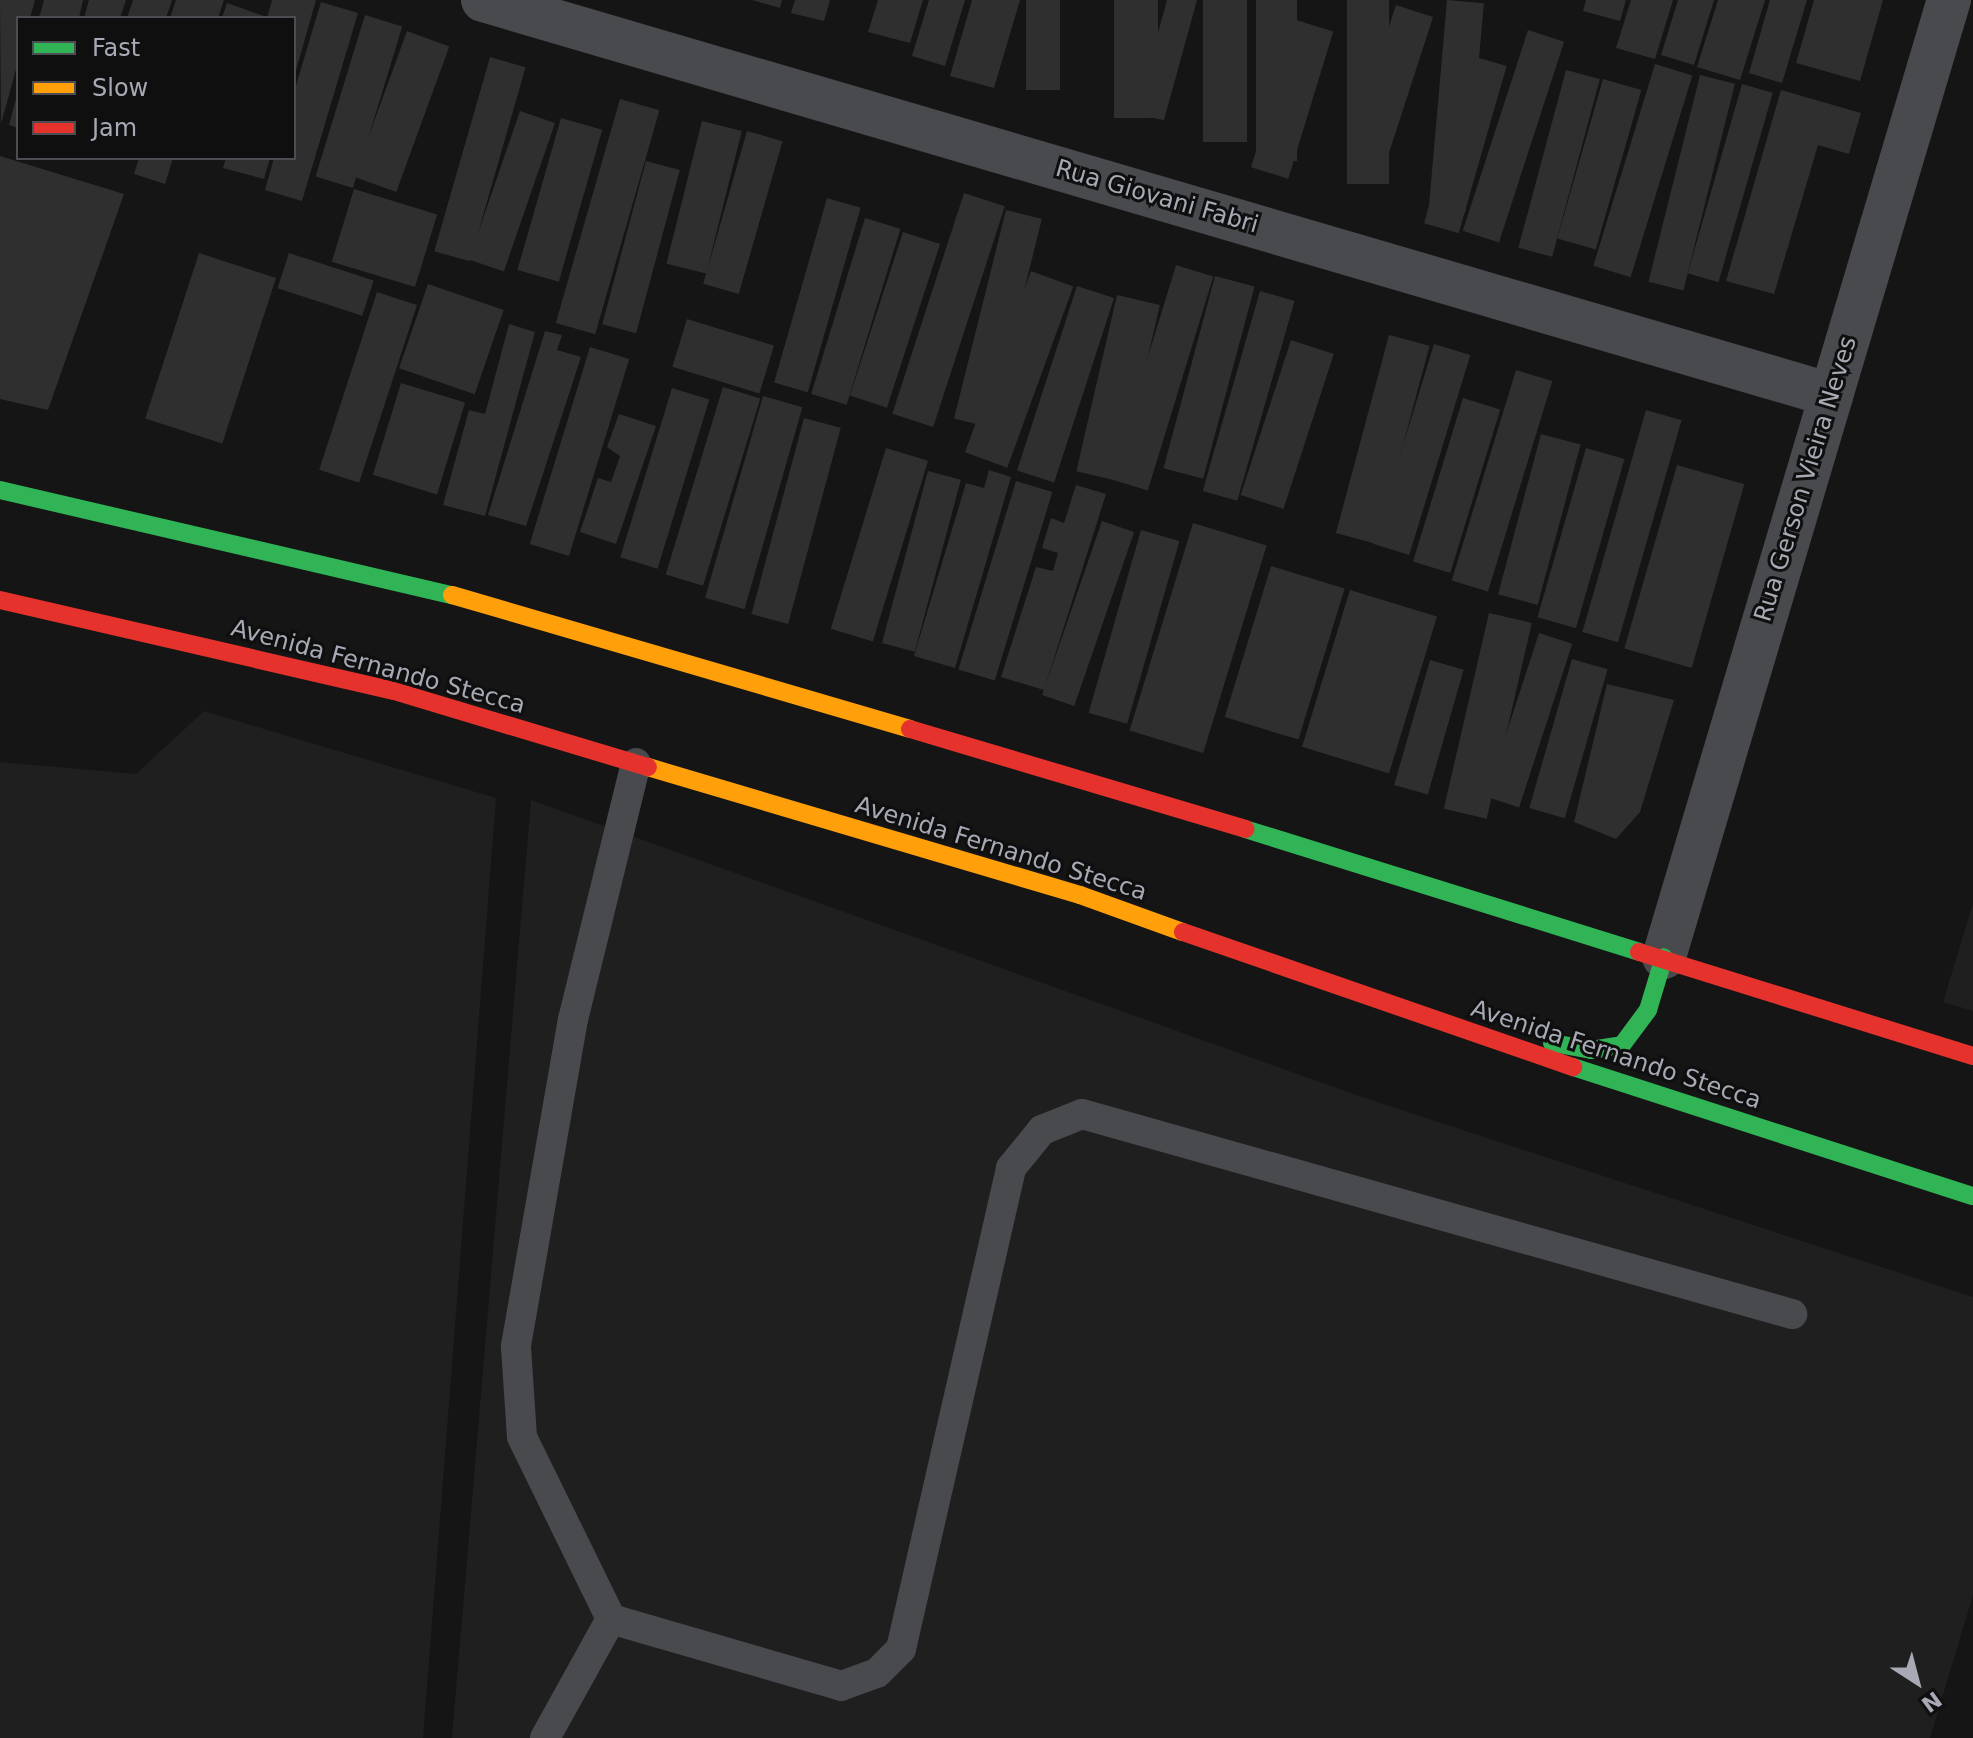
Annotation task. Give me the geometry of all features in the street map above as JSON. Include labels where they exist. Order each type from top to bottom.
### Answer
[{"type":"main road","points":[[0,490],[430,589],[1106,786],[1664,957],[1973,1056]]},
{"type":"main road","name":"Avenida Fernando Stecca","points":[[0,600],[394,691],[1080,895],[1412,1015],[1973,1196]]},
{"type":"main road","points":[[1412,1015],[1591,1050],[1622,1045],[1648,1010],[1664,957]]},
{"type":"street","name":"Rua Giovani Fabri","points":[[483,0],[1831,395]]},
{"type":"street","name":"Rua Gerson Vieira Neves","points":[[1664,957],[1949,0]]},
{"type":"lane","points":[[636,763],[573,1019],[516,1347],[522,1437],[611,1619],[841,1686],[877,1673],[901,1649],[1011,1168],[1042,1130],[1082,1114],[1792,1314]]},
{"type":"lane","points":[[545,1738],[611,1619]]},
{"type":"shaded area","points":[[204,711],[496,798],[423,1738],[0,1738],[0,762],[136,774]]},
{"type":"shaded area","points":[[531,800],[1359,1096],[1973,1297],[1973,1595],[1930,1738],[452,1738]]},
{"type":"shaded area","points":[[1973,903],[1973,1011],[1943,1002]]},
{"type":"building","points":[[0,0],[35,0],[31,16],[16,16],[16,69],[1,124]]},
{"type":"building","points":[[44,0],[83,0],[79,16],[40,16]]},
{"type":"building","points":[[89,0],[126,0],[121,16],[85,16]]},
{"type":"building","points":[[133,0],[172,0],[167,16],[128,16]]},
{"type":"building","points":[[176,0],[224,0],[219,16],[171,16]]},
{"type":"building","points":[[272,0],[316,0],[296,70],[296,16],[268,16]]},
{"type":"building","points":[[752,0],[782,0],[780,8]]},
{"type":"building","points":[[795,0],[830,0],[824,21],[791,13]]},
{"type":"building","points":[[878,0],[923,0],[910,43],[868,32]]},
{"type":"building","points":[[929,0],[965,0],[945,66],[912,56]]},
{"type":"building","points":[[972,0],[1020,0],[994,88],[950,76]]},
{"type":"building","points":[[1026,0],[1060,0],[1060,90],[1026,90]]},
{"type":"building","points":[[1114,0],[1158,0],[1158,118],[1114,118]]},
{"type":"building","points":[[1167,0],[1197,0],[1164,120],[1126,113],[1143,61],[1150,62]]},
{"type":"building","points":[[1203,0],[1247,0],[1247,142],[1203,142]]},
{"type":"building","points":[[1256,0],[1297,0],[1297,161],[1256,161]]},
{"type":"building","points":[[1347,0],[1389,0],[1389,184],[1347,184]]},
{"type":"building","points":[[1447,0],[1484,3],[1466,212],[1429,209]]},
{"type":"building","points":[[1586,0],[1626,0],[1620,21],[1583,11]]},
{"type":"building","points":[[1631,0],[1673,0],[1655,59],[1616,48]]},
{"type":"building","points":[[1678,0],[1714,0],[1694,65],[1661,55]]},
{"type":"building","points":[[1718,0],[1765,0],[1740,80],[1697,67]]},
{"type":"building","points":[[1770,0],[1807,0],[1782,83],[1749,73]]},
{"type":"building","points":[[1814,0],[1883,0],[1860,81],[1796,63]]},
{"type":"building","points":[[321,2],[358,13],[302,201],[265,190],[273,160],[296,160],[296,85]]},
{"type":"building","points":[[227,3],[264,16],[223,16]]},
{"type":"building","points":[[1396,5],[1433,17],[1384,169],[1347,157]]},
{"type":"building","points":[[365,15],[402,26],[353,188],[316,177]]},
{"type":"building","points":[[1296,20],[1333,31],[1288,179],[1251,167]]},
{"type":"building","points":[[1528,30],[1564,42],[1499,242],[1463,231]]},
{"type":"building","points":[[407,31],[449,46],[396,192],[354,177]]},
{"type":"building","points":[[1472,56],[1507,66],[1459,233],[1424,223]]},
{"type":"building","points":[[490,57],[526,67],[470,261],[434,251]]},
{"type":"building","points":[[1655,64],[1692,75],[1631,277],[1593,266]]},
{"type":"building","points":[[1566,70],[1600,79],[1552,257],[1518,248]]},
{"type":"building","points":[[1700,75],[1735,84],[1683,290],[1648,282]]},
{"type":"building","points":[[1603,79],[1641,90],[1596,250],[1557,239]]},
{"type":"building","points":[[1742,84],[1773,93],[1718,282],[1688,273]]},
{"type":"building","points":[[1781,90],[1861,113],[1849,154],[1818,145],[1774,294],[1726,281]]},
{"type":"building","points":[[16,99],[16,127],[9,125]]},
{"type":"building","points":[[620,99],[659,110],[595,334],[556,323]]},
{"type":"building","points":[[520,111],[555,123],[504,271],[469,259]]},
{"type":"building","points":[[561,118],[602,130],[559,282],[517,270]]},
{"type":"building","points":[[702,121],[742,131],[706,274],[666,264]]},
{"type":"building","points":[[747,131],[783,141],[739,294],[703,284]]},
{"type":"building","points":[[0,156],[124,194],[48,410],[0,399]]},
{"type":"building","points":[[138,160],[172,160],[165,184],[134,174]]},
{"type":"building","points":[[225,160],[269,160],[264,179],[223,168]]},
{"type":"building","points":[[646,161],[680,170],[636,333],[602,324]]},
{"type":"building","points":[[354,189],[437,214],[415,287],[332,262]]},
{"type":"building","points":[[964,193],[1005,206],[933,427],[892,414]]},
{"type":"building","points":[[827,198],[861,208],[808,392],[774,383]]},
{"type":"building","points":[[1006,210],[1042,219],[990,428],[954,419]]},
{"type":"building","points":[[865,218],[900,229],[847,405],[811,394]]},
{"type":"building","points":[[903,232],[940,244],[887,408],[850,396]]},
{"type":"building","points":[[199,253],[276,278],[222,444],[145,418]]},
{"type":"building","points":[[289,253],[374,281],[362,316],[278,288]]},
{"type":"building","points":[[1176,265],[1213,276],[1148,491],[1111,479]]},
{"type":"building","points":[[1031,271],[1073,286],[1007,468],[965,452]]},
{"type":"building","points":[[1215,276],[1255,287],[1203,479],[1163,468]]},
{"type":"building","points":[[428,284],[504,310],[475,394],[399,368]]},
{"type":"building","points":[[1077,286],[1114,298],[1054,483],[1017,471]]},
{"type":"building","points":[[1260,291],[1295,301],[1237,501],[1203,491]]},
{"type":"building","points":[[377,292],[417,305],[359,483],[319,470]]},
{"type":"building","points":[[1117,295],[1160,305],[1119,481],[1076,471]]},
{"type":"building","points":[[687,319],[774,346],[759,393],[672,367]]},
{"type":"building","points":[[509,324],[535,332],[485,516],[443,505],[469,410],[485,414]]},
{"type":"building","points":[[545,331],[562,335],[557,350],[581,357],[526,526],[488,515]]},
{"type":"building","points":[[1389,335],[1430,346],[1377,544],[1336,533]]},
{"type":"building","points":[[1291,340],[1334,354],[1283,509],[1241,495]]},
{"type":"building","points":[[1434,344],[1470,355],[1409,555],[1373,544]]},
{"type":"building","points":[[590,347],[629,359],[569,556],[530,544]]},
{"type":"building","points":[[1516,370],[1552,381],[1488,591],[1452,580]]},
{"type":"building","points":[[401,383],[465,403],[437,494],[373,475]]},
{"type":"building","points":[[723,387],[760,398],[703,586],[666,574]]},
{"type":"building","points":[[672,388],[709,399],[658,569],[620,557]]},
{"type":"building","points":[[763,396],[802,407],[745,609],[705,598]]},
{"type":"building","points":[[1463,398],[1500,409],[1450,573],[1413,562]]},
{"type":"building","points":[[1646,410],[1682,420],[1618,642],[1582,632]]},
{"type":"building","points":[[619,414],[656,426],[616,544],[580,532],[598,478],[611,482],[620,456],[607,447]]},
{"type":"building","points":[[804,418],[841,428],[788,624],[751,614]]},
{"type":"building","points":[[1541,434],[1581,445],[1538,605],[1498,594]]},
{"type":"building","points":[[886,448],[928,461],[873,642],[831,629]]},
{"type":"building","points":[[1586,448],[1624,459],[1576,628],[1537,617]]},
{"type":"building","points":[[1677,465],[1744,484],[1692,668],[1624,649]]},
{"type":"building","points":[[989,470],[1011,477],[955,668],[914,656],[966,483],[984,488]]},
{"type":"building","points":[[928,471],[961,480],[915,652],[882,643]]},
{"type":"building","points":[[1016,481],[1052,492],[995,681],[958,669]]},
{"type":"building","points":[[1076,485],[1106,494],[1044,690],[1001,677],[1036,567],[1053,571],[1058,553],[1042,548],[1051,518],[1064,523]]},
{"type":"building","points":[[1102,521],[1134,532],[1074,706],[1042,695]]},
{"type":"building","points":[[1193,523],[1267,546],[1203,753],[1130,731]]},
{"type":"building","points":[[1141,530],[1179,541],[1127,724],[1089,713]]},
{"type":"building","points":[[1271,566],[1345,589],[1298,740],[1225,717]]},
{"type":"building","points":[[1350,590],[1437,617],[1389,773],[1302,747]]},
{"type":"building","points":[[1489,613],[1532,623],[1487,819],[1444,809]]},
{"type":"building","points":[[1539,633],[1572,644],[1519,807],[1486,797]]},
{"type":"building","points":[[1572,659],[1608,669],[1565,818],[1529,808]]},
{"type":"building","points":[[1430,660],[1464,670],[1428,795],[1394,785]]},
{"type":"building","points":[[1607,684],[1674,700],[1640,812],[1616,839],[1574,822]]},
{"type":"traffic: fast","points":[[0,490],[452,595]]},
{"type":"traffic: fast","points":[[1245,829],[1639,952]]},
{"type":"traffic: fast","points":[[1552,1043],[1591,1050],[1622,1045],[1648,1010],[1664,957]]},
{"type":"traffic: fast","points":[[1573,1067],[1973,1196]]},
{"type":"traffic: slow","points":[[452,595],[910,729]]},
{"type":"traffic: slow","points":[[648,767],[1080,895],[1183,932]]},
{"type":"traffic: jam","points":[[0,600],[394,691],[648,767]]},
{"type":"traffic: jam","points":[[910,729],[1245,829]]},
{"type":"traffic: jam","points":[[1183,932],[1573,1067]]},
{"type":"traffic: jam","points":[[1639,952],[1973,1056]]}]
